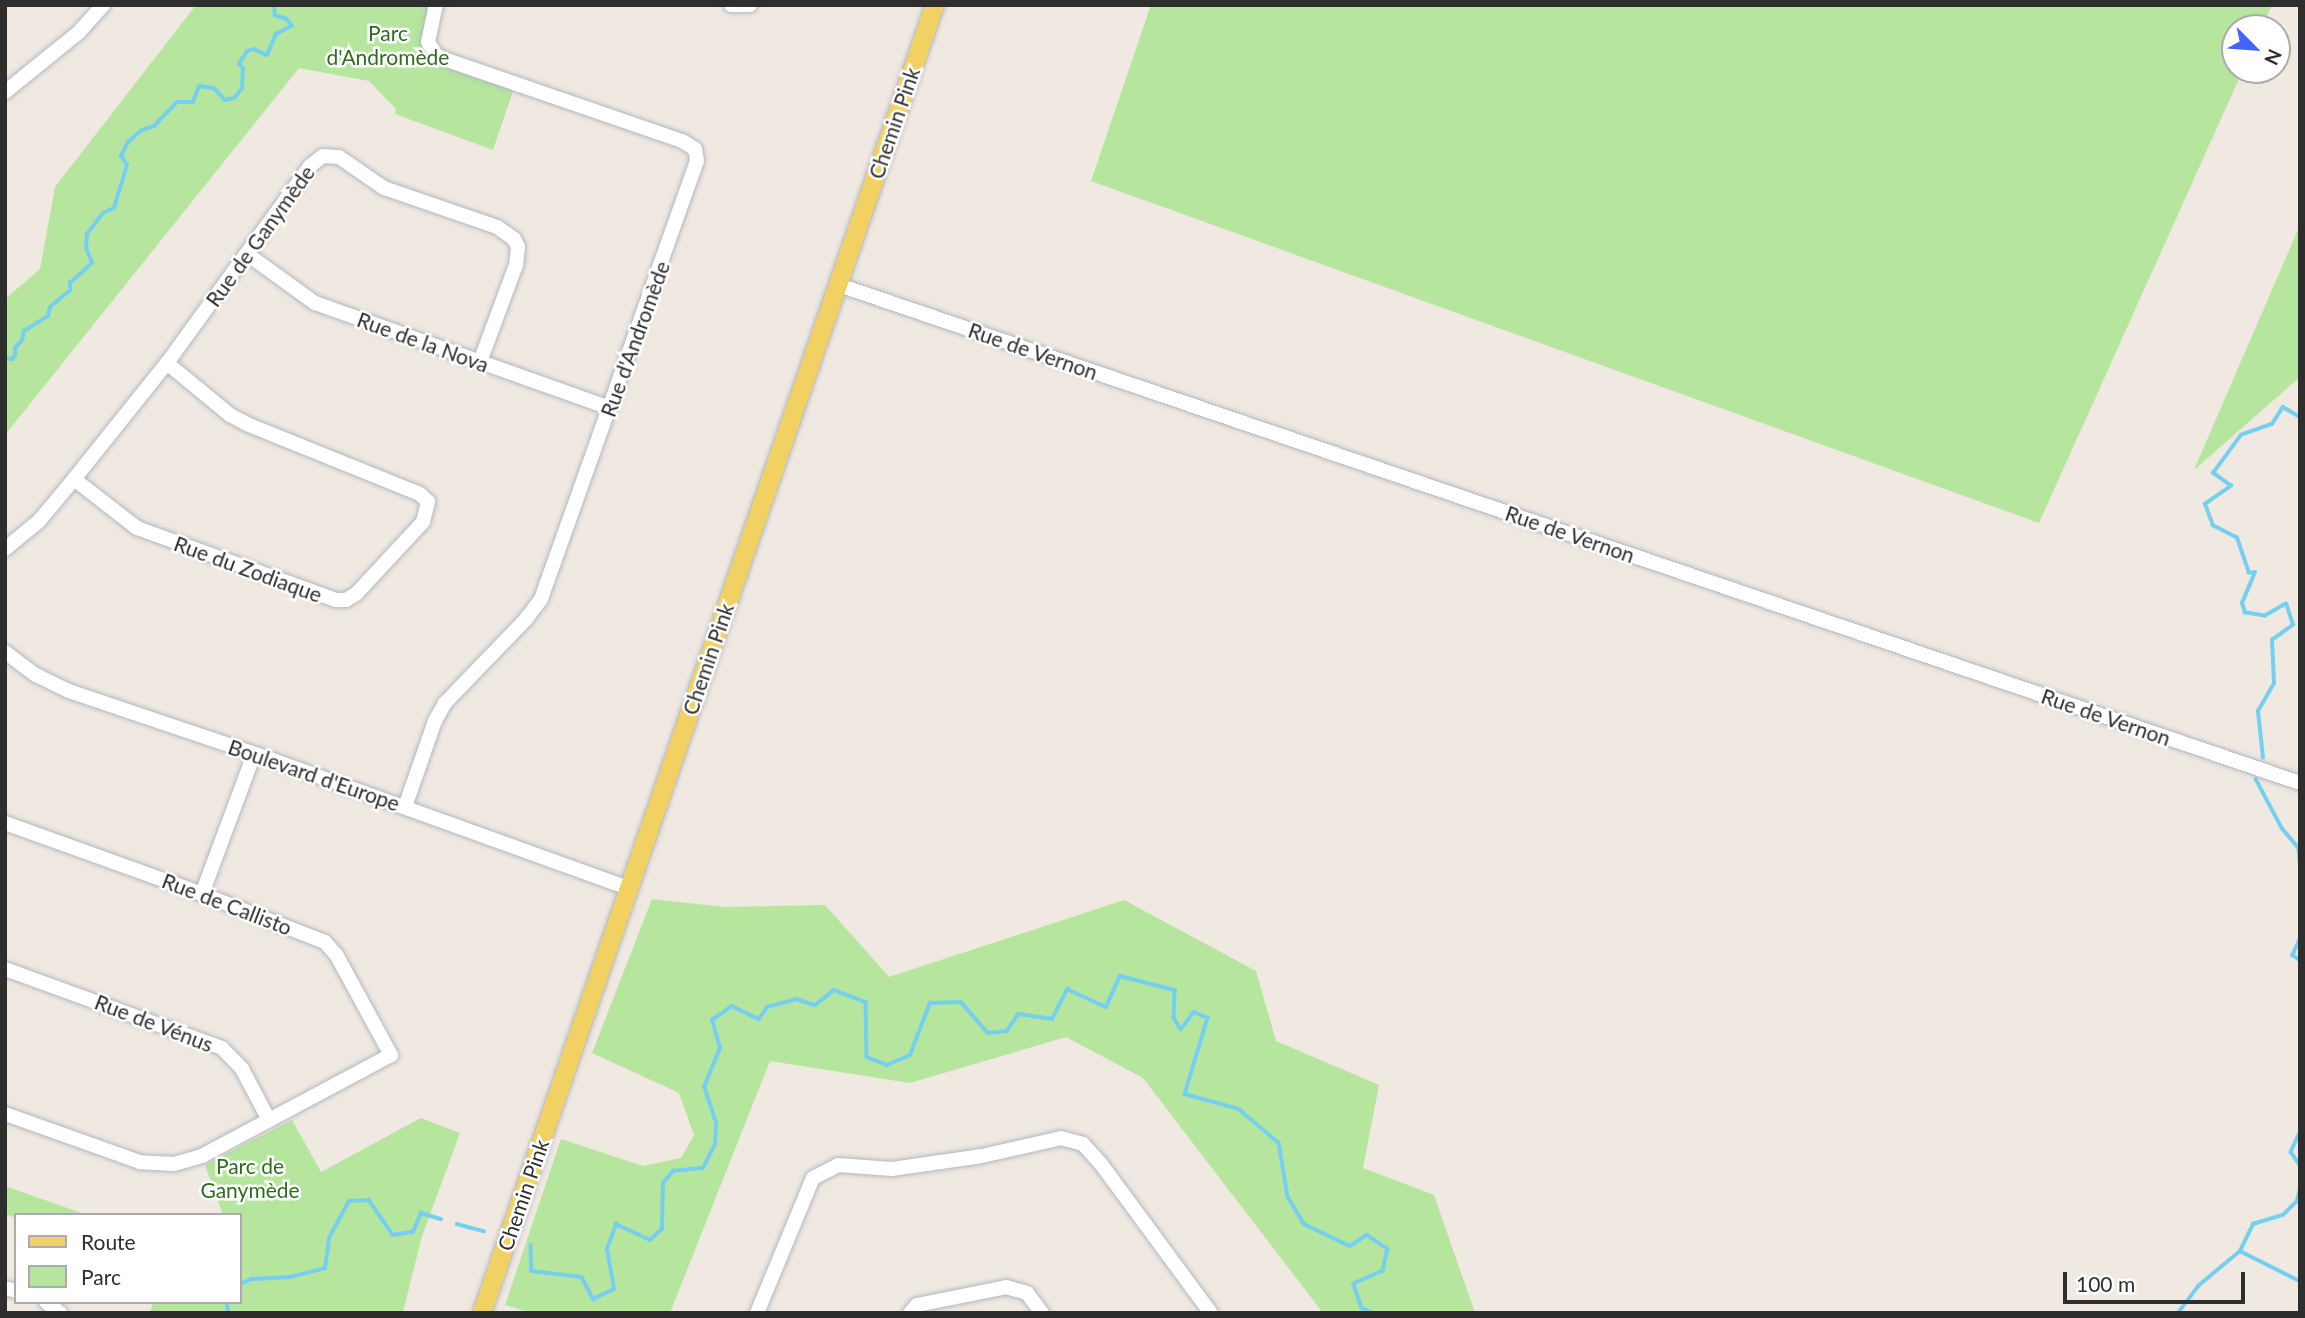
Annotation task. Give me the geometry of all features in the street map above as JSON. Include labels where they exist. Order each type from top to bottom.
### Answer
[{"type":"main road","name":"Chemin Pink","points":[[482,1313],[934,5]]},
{"type":"street","points":[[5,92],[79,32],[103,5]]},
{"type":"street","name":"Rue d'Andromède","points":[[405,807],[435,722],[445,703],[526,619],[541,599],[697,162],[695,149],[682,141],[436,55],[428,42],[436,5]]},
{"type":"street","points":[[731,5],[750,5]]},
{"type":"street","name":"Rue de Ganymède","points":[[5,549],[39,521],[74,479],[167,363],[310,166],[323,156],[339,158],[384,188],[498,227],[514,239],[519,256],[480,362]]},
{"type":"street","name":"Rue de la Nova","points":[[247,254],[315,303],[611,408]]},
{"type":"street","name":"Rue de Vernon","points":[[839,285],[2300,783]]},
{"type":"street","name":"Rue du Zodiaque","points":[[74,479],[137,528],[336,600],[346,600],[356,594],[423,522],[428,502],[420,494],[247,424],[230,415],[167,363]]},
{"type":"street","name":"Boulevard d'Europe","points":[[5,652],[36,675],[69,691],[405,807],[628,888]]},
{"type":"street","points":[[202,894],[254,754]]},
{"type":"street","name":"Rue de Callisto","points":[[5,823],[202,894],[325,942],[337,956],[391,1055],[268,1120]]},
{"type":"street","name":"Rue de Vénus","points":[[5,969],[222,1048],[242,1069],[268,1120]]},
{"type":"street","points":[[5,1114],[140,1162],[158,1165],[191,1160],[268,1120]]},
{"type":"street","points":[[757,1313],[813,1178],[838,1165],[892,1169],[982,1156],[1061,1138],[1083,1144],[1101,1164],[1211,1313]]},
{"type":"street","points":[[910,1313],[917,1305],[1006,1287],[1027,1293],[1042,1313]]},
{"type":"green space","name":"Parc d'Andromède","points":[[196,5],[436,5],[431,49],[515,85],[493,150],[395,114],[396,109],[369,81],[299,68],[5,435],[5,299],[40,269],[55,187]]},
{"type":"green space","points":[[1151,5],[2272,5],[2268,14],[2221,14],[2221,84],[2237,84],[2039,523],[1091,181]]},
{"type":"green space","points":[[2300,225],[2300,377],[2194,470]]},
{"type":"green space","points":[[652,899],[724,907],[825,905],[889,977],[1124,900],[1256,971],[1276,1041],[1379,1085],[1363,1168],[1434,1195],[1475,1313],[1323,1313],[1143,1078],[1066,1037],[910,1083],[770,1061],[670,1313],[531,1313],[505,1305],[561,1139],[643,1166],[681,1158],[694,1135],[679,1093],[592,1053]]},
{"type":"green space","name":"Parc de Ganymède","points":[[421,1118],[460,1133],[422,1236],[403,1312],[150,1313],[152,1304],[242,1304],[242,1213],[222,1213],[205,1165],[292,1120],[321,1172]]},
{"type":"green space","points":[[5,1186],[81,1213],[14,1213],[14,1217],[5,1214]]},
{"type":"waterway","points":[[5,358],[12,359],[15,356],[15,348],[22,340],[24,331],[48,316],[50,307],[70,290],[70,283],[92,263],[86,248],[87,234],[103,213],[114,208],[127,165],[121,156],[128,142],[142,130],[154,126],[177,102],[193,102],[199,86],[214,88],[225,100],[234,98],[242,88],[243,69],[239,64],[247,51],[254,49],[267,55],[276,34],[292,26],[286,19],[275,16],[274,5]]},
{"type":"waterway","points":[[2263,758],[2258,711],[2274,683],[2272,640],[2293,625],[2286,604],[2265,616],[2245,613],[2242,603],[2255,573],[2249,573],[2237,538],[2213,526],[2205,504],[2231,486],[2213,473],[2241,435],[2272,424],[2283,407],[2300,417]]},
{"type":"waterway","points":[[2256,779],[2282,828],[2299,848],[2300,860]]},
{"type":"waterway","points":[[2300,940],[2293,955],[2300,960]]},
{"type":"waterway","points":[[531,1245],[532,1271],[582,1277],[593,1299],[614,1289],[607,1249],[616,1224],[650,1240],[662,1229],[663,1183],[673,1171],[703,1168],[715,1144],[716,1123],[704,1087],[720,1048],[712,1020],[732,1006],[759,1019],[767,1007],[796,999],[815,1005],[834,990],[866,1002],[867,1057],[887,1065],[910,1055],[930,1003],[961,1002],[988,1033],[1007,1031],[1018,1014],[1052,1019],[1067,989],[1106,1007],[1120,976],[1175,990],[1174,1018],[1181,1029],[1194,1012],[1208,1018],[1185,1094],[1239,1109],[1279,1143],[1288,1197],[1304,1224],[1350,1246],[1367,1235],[1388,1249],[1383,1271],[1354,1284],[1362,1308],[1373,1313]]},
{"type":"waterway","points":[[2300,1133],[2291,1152],[2300,1165]]},
{"type":"waterway","points":[[2178,1313],[2198,1286],[2240,1251],[2253,1224],[2283,1215],[2297,1201],[2300,1189]]},
{"type":"waterway","points":[[242,1283],[252,1279],[290,1277],[325,1268],[329,1238],[349,1201],[369,1200],[393,1235],[413,1232],[421,1213],[441,1219]]},
{"type":"waterway","points":[[457,1224],[484,1231]]},
{"type":"waterway","points":[[2240,1251],[2300,1281]]},
{"type":"waterway","points":[[227,1304],[229,1313]]}]
